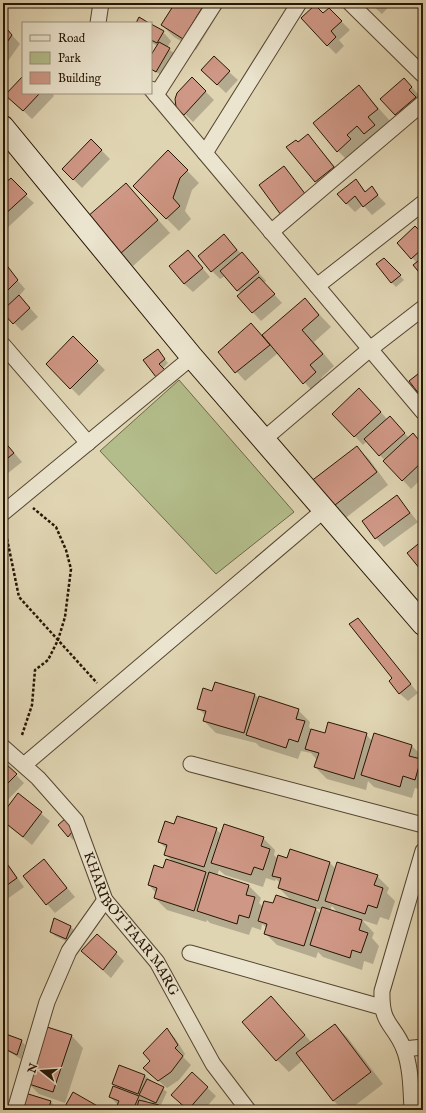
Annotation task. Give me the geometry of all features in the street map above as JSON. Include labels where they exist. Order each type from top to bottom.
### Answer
[{"type":"street","points":[[98,22],[101,3]]},
{"type":"street","points":[[215,3],[153,92],[422,409]]},
{"type":"street","points":[[205,153],[299,3]]},
{"type":"street","points":[[350,3],[423,75]]},
{"type":"street","points":[[271,232],[423,104]]},
{"type":"street","points":[[3,127],[192,357],[423,624]]},
{"type":"street","points":[[317,286],[423,203]]},
{"type":"street","points":[[263,440],[370,349],[423,308]]},
{"type":"street","points":[[3,345],[88,443]]},
{"type":"street","points":[[9,505],[88,443],[192,357]]},
{"type":"street","points":[[24,765],[106,693],[324,510]]},
{"type":"street","name":"KHARIBOT TAAR MARG","points":[[3,748],[24,765],[76,821],[105,900],[157,962],[214,1064],[248,1110]]},
{"type":"street","points":[[191,764],[423,825]]},
{"type":"street","points":[[412,1110],[409,1066],[404,1049],[385,1020],[381,1006],[382,991],[423,851]]},
{"type":"street","points":[[15,1110],[47,1002],[69,951],[105,900]]},
{"type":"street","points":[[190,953],[381,1006]]},
{"type":"street","points":[[404,1049],[423,1047]]},
{"type":"path","points":[[9,505],[56,527],[66,550],[71,569],[65,617],[58,640],[48,660],[35,670],[32,705],[22,735]]},
{"type":"path","points":[[5,528],[19,597],[106,693]]},
{"type":"green space","points":[[179,380],[294,512],[216,574],[100,451]]},
{"type":"building","points":[[175,3],[205,3],[183,39],[161,25]]},
{"type":"building","points":[[369,3],[376,3],[373,7]]},
{"type":"building","points":[[315,5],[323,13],[329,8],[342,21],[331,31],[336,37],[327,46],[301,18]]},
{"type":"building","points":[[139,17],[147,22],[136,22]]},
{"type":"building","points":[[3,24],[12,35],[3,48]]},
{"type":"building","points":[[152,25],[164,31],[157,43],[152,40]]},
{"type":"building","points":[[159,42],[170,48],[156,72],[152,70],[152,53]]},
{"type":"building","points":[[214,56],[230,71],[217,85],[201,70]]},
{"type":"building","points":[[22,77],[22,94],[39,94],[23,111],[5,95]]},
{"type":"building","points":[[192,77],[206,91],[184,115],[176,107],[175,99],[177,93]]},
{"type":"building","points":[[404,78],[412,87],[409,90],[416,97],[395,115],[380,99]]},
{"type":"building","points":[[359,85],[378,109],[368,117],[375,125],[364,134],[357,126],[347,135],[351,139],[337,152],[313,123]]},
{"type":"building","points":[[308,134],[334,167],[315,182],[286,147],[296,140],[298,142]]},
{"type":"building","points":[[91,139],[102,150],[73,180],[62,169]]},
{"type":"building","points":[[168,150],[188,170],[180,178],[173,198],[180,206],[166,219],[133,186]]},
{"type":"building","points":[[284,166],[306,195],[281,215],[259,185]]},
{"type":"building","points":[[11,178],[27,194],[3,216],[3,185]]},
{"type":"building","points":[[356,179],[365,192],[372,186],[378,195],[363,207],[355,196],[346,204],[337,194]]},
{"type":"building","points":[[126,183],[158,220],[120,254],[87,217]]},
{"type":"building","points":[[415,226],[423,234],[423,248],[411,259],[397,243]]},
{"type":"building","points":[[224,234],[237,250],[211,272],[198,256]]},
{"type":"building","points":[[188,250],[203,268],[184,284],[169,266]]},
{"type":"building","points":[[242,252],[259,272],[237,291],[220,271]]},
{"type":"building","points":[[423,257],[423,277],[413,265]]},
{"type":"building","points":[[384,258],[401,275],[391,283],[376,264]]},
{"type":"building","points":[[5,263],[18,280],[3,295],[3,266]]},
{"type":"building","points":[[259,277],[275,294],[252,313],[237,296]]},
{"type":"building","points":[[19,295],[30,308],[13,324],[3,313],[3,310]]},
{"type":"building","points":[[305,298],[319,315],[302,330],[323,354],[310,365],[316,372],[303,384],[262,335]]},
{"type":"building","points":[[251,323],[270,345],[235,373],[218,352]]},
{"type":"building","points":[[73,336],[98,361],[70,389],[46,364]]},
{"type":"building","points":[[158,349],[165,359],[159,364],[165,370],[156,377],[143,360]]},
{"type":"building","points":[[423,370],[423,399],[409,381]]},
{"type":"building","points":[[359,388],[381,412],[354,437],[332,414]]},
{"type":"building","points":[[390,416],[405,433],[379,456],[364,439]]},
{"type":"building","points":[[413,433],[423,445],[423,461],[402,481],[383,461]]},
{"type":"building","points":[[3,440],[14,453],[3,462]]},
{"type":"building","points":[[357,446],[377,472],[330,509],[310,482]]},
{"type":"building","points":[[397,495],[410,513],[375,539],[362,521]]},
{"type":"building","points":[[423,540],[423,567],[420,569],[407,553]]},
{"type":"building","points":[[358,618],[411,684],[399,694],[389,681],[392,678],[349,624]]},
{"type":"building","points":[[215,682],[255,694],[244,733],[203,721],[206,711],[197,709],[203,688],[212,691]]},
{"type":"building","points":[[259,696],[299,709],[296,719],[305,721],[298,742],[289,739],[286,748],[246,735]]},
{"type":"building","points":[[328,722],[367,733],[354,779],[314,767],[319,753],[305,749],[311,729],[325,733]]},
{"type":"building","points":[[374,733],[412,745],[409,756],[421,759],[415,780],[403,776],[400,787],[361,775]]},
{"type":"building","points":[[6,764],[17,774],[3,788],[3,766]]},
{"type":"building","points":[[18,793],[42,812],[23,837],[3,821],[3,813]]},
{"type":"building","points":[[177,816],[217,828],[204,867],[164,855],[167,845],[158,842],[165,821],[174,824]]},
{"type":"building","points":[[66,818],[75,828],[68,837],[58,825]]},
{"type":"building","points":[[224,824],[264,837],[261,846],[270,849],[263,870],[254,867],[251,875],[211,863]]},
{"type":"building","points":[[290,849],[330,862],[318,901],[278,888],[281,878],[272,876],[278,855],[287,858]]},
{"type":"building","points":[[3,858],[17,878],[3,888]]},
{"type":"building","points":[[44,859],[67,888],[46,905],[23,876]]},
{"type":"building","points":[[166,859],[206,872],[194,911],[154,898],[157,888],[148,885],[154,865],[163,868]]},
{"type":"building","points":[[337,862],[378,875],[374,885],[383,888],[377,908],[368,905],[365,914],[325,901]]},
{"type":"building","points":[[209,872],[249,885],[246,895],[255,897],[249,918],[239,915],[237,924],[197,911]]},
{"type":"building","points":[[276,895],[316,908],[304,946],[264,934],[267,924],[258,921],[264,901],[273,903]]},
{"type":"building","points":[[322,907],[362,920],[359,930],[368,933],[361,953],[352,950],[350,958],[310,945]]},
{"type":"building","points":[[54,918],[71,926],[66,939],[50,932]]},
{"type":"building","points":[[97,934],[117,952],[103,970],[81,951]]},
{"type":"building","points":[[271,996],[305,1035],[276,1061],[242,1022]]},
{"type":"building","points":[[335,1024],[371,1072],[333,1101],[296,1053]]},
{"type":"building","points":[[44,1026],[72,1035],[53,1092],[26,1083]]},
{"type":"building","points":[[167,1028],[178,1045],[175,1048],[183,1056],[171,1072],[158,1081],[143,1068],[150,1061],[143,1053]]},
{"type":"building","points":[[3,1033],[22,1040],[17,1055],[3,1048]]},
{"type":"building","points":[[119,1065],[145,1075],[138,1094],[112,1084]]},
{"type":"building","points":[[192,1072],[208,1087],[188,1110],[171,1095]]},
{"type":"building","points":[[147,1079],[164,1087],[156,1103],[139,1095]]},
{"type":"building","points":[[113,1086],[139,1096],[133,1110],[115,1110],[119,1101],[109,1097]]},
{"type":"building","points":[[73,1092],[101,1108],[100,1110],[63,1110]]},
{"type":"building","points":[[25,1093],[51,1101],[48,1110],[20,1110]]},
{"type":"building","points":[[139,1100],[159,1105],[158,1110],[136,1110]]}]
